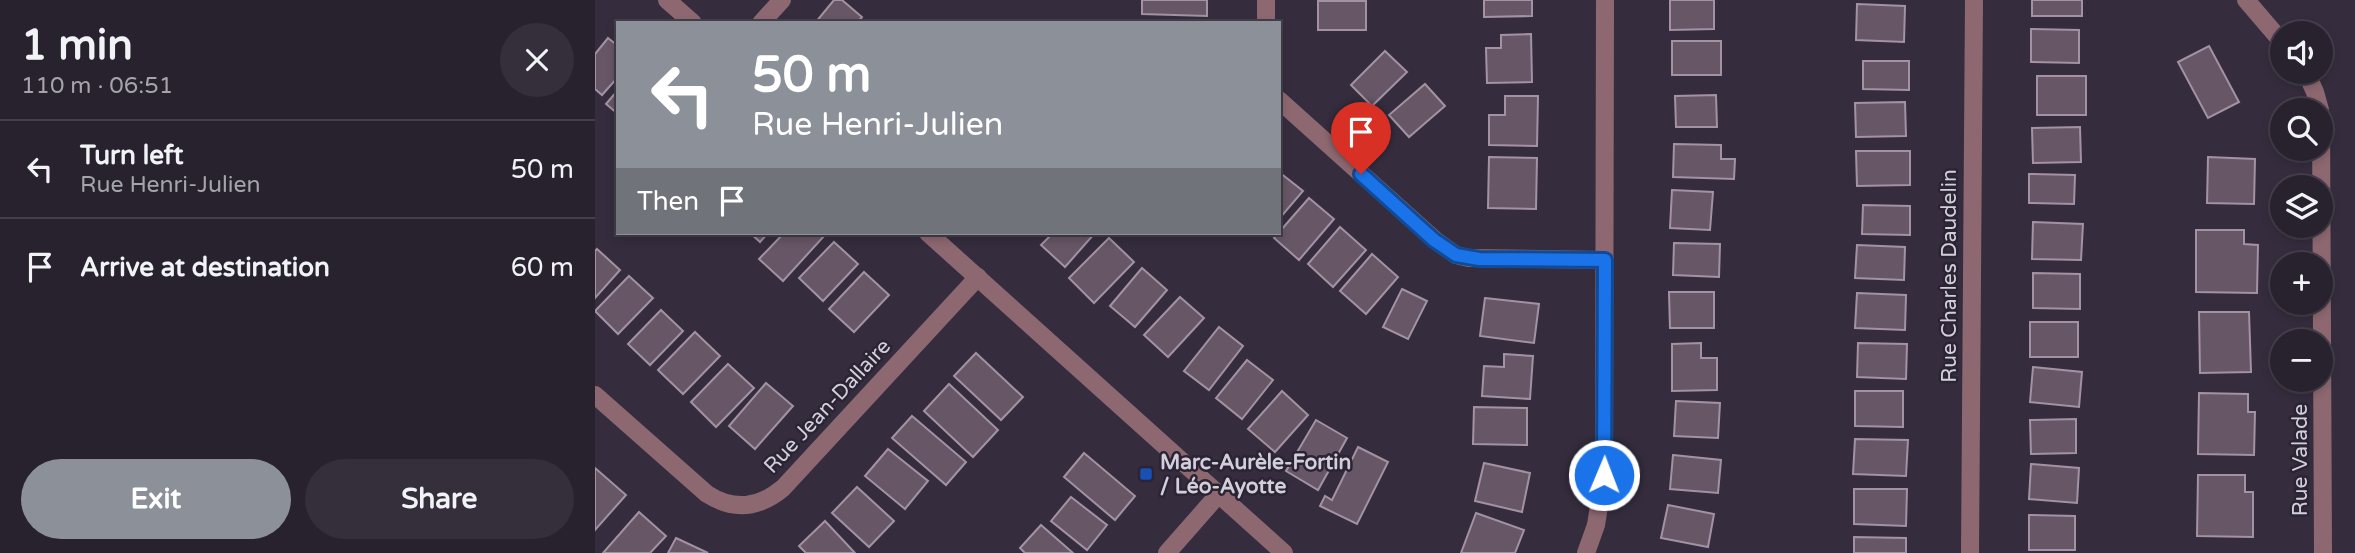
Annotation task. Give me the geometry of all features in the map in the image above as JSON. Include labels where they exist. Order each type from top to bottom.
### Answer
[{"type":"street","points":[[667,0],[691,21]]},
{"type":"street","points":[[763,21],[782,0]]},
{"type":"street","points":[[1266,0],[1266,21]]},
{"type":"street","points":[[1586,553],[1596,526],[1604,475],[1605,0]]},
{"type":"street","name":"Rue Charles Daudelin","points":[[1970,553],[1974,0]]},
{"type":"street","points":[[2246,0],[2270,28]]},
{"type":"street","points":[[1281,102],[1434,240],[1456,255],[1479,259],[1605,260]]},
{"type":"street","name":"Rue Valade","points":[[2320,161],[2323,553]]},
{"type":"street","points":[[930,235],[1284,553]]},
{"type":"street","name":"Rue Jean-Dallaire","points":[[595,395],[707,494],[729,505],[748,506],[758,503],[783,488],[978,277]]},
{"type":"street","points":[[1167,553],[1219,495]]},
{"type":"building","points":[[834,0],[842,0],[862,17],[859,21],[817,21]]},
{"type":"building","points":[[1142,0],[1207,0],[1207,16],[1142,14]]},
{"type":"building","points":[[1484,0],[1532,0],[1532,16],[1484,17]]},
{"type":"building","points":[[1670,0],[1714,0],[1714,29],[1670,30]]},
{"type":"building","points":[[2032,0],[2082,0],[2082,16],[2032,16]]},
{"type":"building","points":[[1318,1],[1366,1],[1366,30],[1318,30]]},
{"type":"building","points":[[1857,4],[1905,6],[1904,42],[1856,40]]},
{"type":"building","points":[[2031,29],[2079,30],[2079,63],[2031,62]]},
{"type":"building","points":[[1531,34],[1532,82],[1487,83],[1486,48],[1501,48],[1501,35]]},
{"type":"building","points":[[608,38],[616,44],[616,79],[602,95],[595,89],[595,54]]},
{"type":"building","points":[[1672,41],[1721,41],[1721,75],[1672,75]]},
{"type":"building","points":[[2209,46],[2239,102],[2208,118],[2178,62]]},
{"type":"building","points":[[1385,51],[1407,72],[1372,106],[1351,85]]},
{"type":"building","points":[[1863,61],[1909,61],[1909,90],[1863,89]]},
{"type":"building","points":[[2037,76],[2086,76],[2086,115],[2037,115]]},
{"type":"building","points":[[1425,84],[1445,106],[1409,137],[1389,115]]},
{"type":"building","points":[[616,92],[616,112],[606,104]]},
{"type":"building","points":[[1716,95],[1717,127],[1676,127],[1675,96]]},
{"type":"building","points":[[1505,96],[1538,96],[1537,146],[1489,145],[1489,115],[1505,115]]},
{"type":"building","points":[[1905,102],[1906,136],[1856,137],[1855,103]]},
{"type":"building","points":[[2080,127],[2081,162],[2033,163],[2032,128]]},
{"type":"building","points":[[1674,144],[1721,145],[1721,159],[1735,159],[1734,179],[1673,177]]},
{"type":"building","points":[[1856,151],[1910,151],[1910,185],[1857,186]]},
{"type":"building","points":[[1489,157],[1537,158],[1536,209],[1488,208]]},
{"type":"building","points":[[2208,157],[2255,159],[2254,204],[2207,203]]},
{"type":"building","points":[[1281,174],[1303,191],[1281,217]]},
{"type":"building","points":[[2029,174],[2075,175],[2074,204],[2029,203]]},
{"type":"building","points":[[1672,190],[1713,192],[1710,230],[1670,228]]},
{"type":"building","points":[[1309,198],[1334,219],[1299,260],[1274,238],[1281,235],[1281,230]]},
{"type":"building","points":[[1863,205],[1910,206],[1910,235],[1862,234]]},
{"type":"building","points":[[2033,222],[2083,224],[2081,260],[2032,259]]},
{"type":"building","points":[[1340,227],[1366,250],[1333,287],[1308,264]]},
{"type":"building","points":[[2196,230],[2244,230],[2244,244],[2258,245],[2257,293],[2196,292]]},
{"type":"building","points":[[752,235],[766,235],[760,242]]},
{"type":"building","points":[[782,235],[825,235],[783,281],[759,259]]},
{"type":"building","points":[[1051,235],[1093,235],[1065,267],[1041,245]]},
{"type":"building","points":[[1109,238],[1134,262],[1094,303],[1069,278]]},
{"type":"building","points":[[834,242],[858,264],[823,301],[799,278]]},
{"type":"building","points":[[1674,243],[1720,244],[1719,277],[1673,275]]},
{"type":"building","points":[[1857,245],[1905,247],[1904,280],[1855,278]]},
{"type":"building","points":[[597,249],[620,270],[595,298],[595,251]]},
{"type":"building","points":[[1372,254],[1398,277],[1366,314],[1340,291]]},
{"type":"building","points":[[1142,268],[1167,290],[1135,327],[1110,306]]},
{"type":"building","points":[[864,272],[889,295],[854,332],[829,309]]},
{"type":"building","points":[[2033,273],[2080,274],[2080,309],[2033,308]]},
{"type":"building","points":[[629,276],[653,298],[618,334],[595,311]]},
{"type":"building","points":[[1402,289],[1427,301],[1408,339],[1383,327]]},
{"type":"building","points":[[1669,292],[1714,292],[1714,328],[1670,328]]},
{"type":"building","points":[[1857,293],[1906,295],[1905,330],[1855,328]]},
{"type":"building","points":[[1180,297],[1204,318],[1168,357],[1144,335]]},
{"type":"building","points":[[1485,298],[1539,304],[1534,343],[1480,336]]},
{"type":"building","points":[[661,310],[683,331],[650,365],[628,344]]},
{"type":"building","points":[[2199,312],[2249,312],[2251,372],[2200,373]]},
{"type":"building","points":[[2030,322],[2078,322],[2078,357],[2030,357]]},
{"type":"building","points":[[1219,327],[1243,346],[1209,390],[1184,371]]},
{"type":"building","points":[[695,332],[720,356],[683,394],[658,370]]},
{"type":"building","points":[[1701,343],[1701,358],[1717,358],[1717,390],[1672,391],[1672,344]]},
{"type":"building","points":[[1858,343],[1907,344],[1906,379],[1857,377]]},
{"type":"building","points":[[976,353],[1023,397],[1001,420],[954,376]]},
{"type":"building","points":[[1504,354],[1533,356],[1530,399],[1482,396],[1484,366],[1504,367]]},
{"type":"building","points":[[1247,360],[1273,380],[1242,419],[1216,398]]},
{"type":"building","points":[[728,364],[754,388],[716,427],[691,402]]},
{"type":"building","points":[[2033,367],[2082,372],[2079,407],[2030,402]]},
{"type":"building","points":[[766,383],[793,406],[755,449],[729,426]]},
{"type":"building","points":[[949,384],[998,430],[973,457],[924,411]]},
{"type":"building","points":[[1282,391],[1308,415],[1275,452],[1248,429]]},
{"type":"building","points":[[1855,391],[1903,391],[1903,427],[1855,426]]},
{"type":"building","points":[[2199,393],[2248,394],[2248,412],[2255,412],[2254,455],[2198,454]]},
{"type":"building","points":[[1676,401],[1720,403],[1718,438],[1674,436]]},
{"type":"building","points":[[1474,407],[1527,408],[1527,445],[1473,444]]},
{"type":"building","points":[[912,416],[966,462],[946,485],[892,438]]},
{"type":"building","points":[[2076,419],[2076,453],[2031,454],[2030,420]]},
{"type":"building","points":[[1316,420],[1347,438],[1318,490],[1286,471]]},
{"type":"building","points":[[1855,439],[1908,440],[1906,476],[1853,474]]},
{"type":"building","points":[[1358,447],[1388,462],[1357,524],[1320,506],[1325,496],[1332,500]]},
{"type":"building","points":[[888,449],[928,481],[905,509],[865,476]]},
{"type":"building","points":[[1084,453],[1135,496],[1115,520],[1064,477]]},
{"type":"building","points":[[1673,455],[1721,460],[1718,493],[1670,489]]},
{"type":"building","points":[[1484,463],[1530,473],[1522,512],[1475,501]]},
{"type":"building","points":[[2031,464],[2079,468],[2077,503],[2029,499]]},
{"type":"building","points":[[595,468],[626,495],[595,530]]},
{"type":"building","points":[[2198,475],[2245,475],[2245,492],[2253,492],[2253,537],[2197,536]]},
{"type":"building","points":[[857,487],[894,521],[869,547],[832,513]]},
{"type":"building","points":[[1854,489],[1907,489],[1906,526],[1854,524]]},
{"type":"building","points":[[1071,497],[1107,525],[1087,550],[1051,521]]},
{"type":"building","points":[[1668,505],[1714,514],[1708,547],[1661,538]]},
{"type":"building","points":[[639,512],[666,536],[650,553],[603,553]]},
{"type":"building","points":[[1476,513],[1524,530],[1515,553],[1461,553]]},
{"type":"building","points":[[2029,515],[2075,516],[2075,550],[2029,550]]},
{"type":"building","points":[[825,521],[855,553],[806,553],[799,546]]},
{"type":"building","points":[[1041,525],[1073,553],[1025,553],[1020,548]]},
{"type":"building","points":[[1854,537],[1906,538],[1906,553],[1854,553]]},
{"type":"building","points":[[676,538],[708,553],[668,553]]},
{"type":"place","name":"Marc-Aurèle-Fortin / Léo-Ayotte","points":[[1146,474]]},
{"type":"route","points":[[1361,174],[1441,246],[1456,255],[1479,259],[1605,260],[1604,475]]}]
